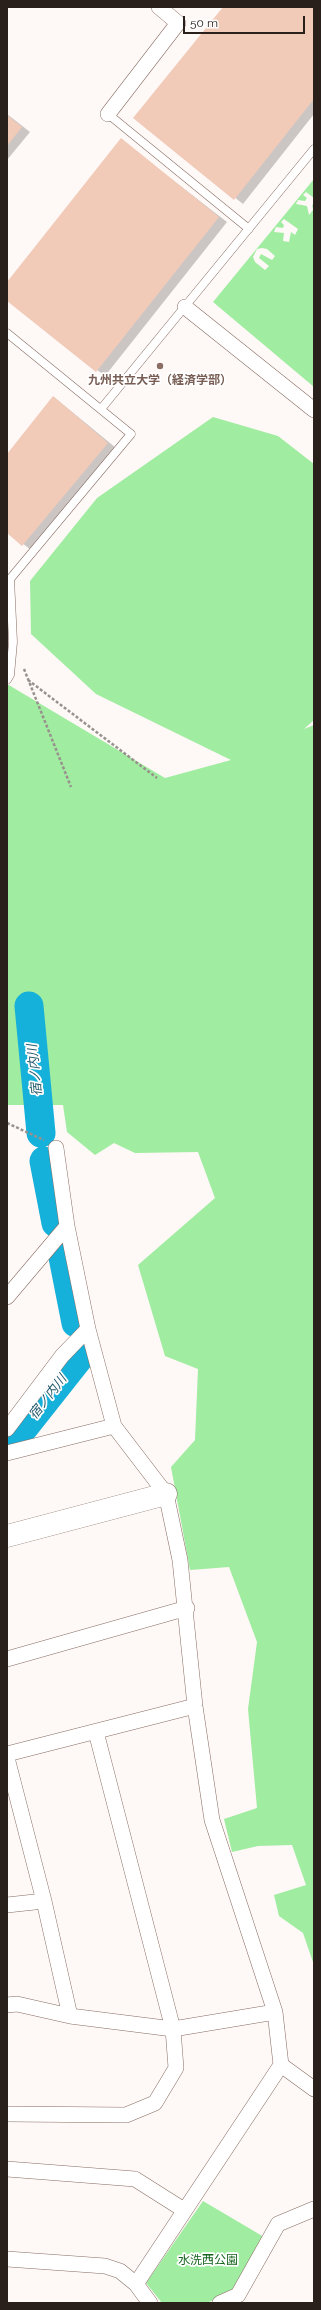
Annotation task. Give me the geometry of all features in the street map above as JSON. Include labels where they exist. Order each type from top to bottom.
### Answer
[{"type":"street","points":[[108,114],[178,23],[159,7]]},
{"type":"street","points":[[185,307],[314,410]]},
{"type":"street","points":[[56,1148],[67,1226],[88,1329],[114,1426],[166,1494],[180,1560],[187,1608],[195,1706],[212,1820],[275,2012],[281,2065],[136,2284]]},
{"type":"street","points":[[7,1297],[67,1226]]},
{"type":"street","points":[[7,1429],[62,1356],[88,1329]]},
{"type":"street","points":[[7,1453],[114,1426]]},
{"type":"street","points":[[7,1536],[166,1494]]},
{"type":"street","points":[[7,1658],[187,1608]]},
{"type":"street","points":[[7,1754],[195,1706]]},
{"type":"street","points":[[7,2114],[126,2115],[155,2102],[176,2068],[173,2029],[96,1732]]},
{"type":"street","points":[[7,1758],[13,1809],[44,1901],[70,2016]]},
{"type":"street","points":[[7,1905],[44,1901]]},
{"type":"street","points":[[7,2005],[17,2004],[70,2016],[173,2029],[275,2012]]},
{"type":"street","points":[[281,2065],[314,2089]]},
{"type":"street","points":[[7,2169],[135,2179],[184,2210]]},
{"type":"street","points":[[220,2303],[238,2295],[278,2224],[314,2209]]},
{"type":"street","points":[[7,2259],[105,2266],[120,2271],[136,2284],[150,2303]]},
{"type":"lane","points":[[108,114],[249,228]]},
{"type":"lane","points":[[101,409],[314,149]]},
{"type":"lane","points":[[7,333],[131,434],[10,579],[13,642],[10,675],[7,680]]},
{"type":"path","points":[[13,642],[71,787]]},
{"type":"path","points":[[28,680],[157,778]]},
{"type":"path","points":[[7,1123],[32,1133]]},
{"type":"green space","points":[[314,179],[314,198],[306,192],[303,195],[307,198],[305,201],[298,200],[296,204],[307,206],[309,215],[313,210],[312,204],[314,206],[314,387],[213,302]],"holes":[[[284,219],[298,229],[295,235],[291,232],[289,242],[283,241],[284,233],[274,232],[276,227],[283,228],[284,225],[281,222]],[[257,249],[267,249],[275,256],[272,260],[261,254],[259,258],[269,266],[265,270],[255,262],[253,257]]]},
{"type":"green space","points":[[213,417],[278,436],[314,464],[314,720],[304,729],[314,725],[314,1965],[303,1933],[279,1916],[274,1895],[306,1885],[292,1845],[258,1846],[232,1852],[224,1819],[257,1808],[248,1709],[257,1642],[229,1567],[190,1570],[171,1467],[195,1440],[198,1369],[165,1356],[138,1265],[215,1198],[198,1152],[135,1153],[114,1143],[95,1155],[67,1132],[63,1105],[7,1105],[7,684],[165,778],[231,760],[96,694],[31,634],[30,581],[97,498]]},
{"type":"green space","name":"水洗西公園","points":[[203,2201],[264,2237],[233,2293],[206,2303],[162,2303],[146,2283]]},
{"type":"building","points":[[223,7],[314,7],[314,99],[234,200],[133,118]]},
{"type":"building","points":[[7,115],[22,127],[7,146]]},
{"type":"building","points":[[121,138],[219,217],[96,372],[7,301],[7,282]]},
{"type":"building","points":[[53,396],[108,443],[22,546],[7,533],[7,454]]},
{"type":"waterway","name":"宿ノ内川","points":[[29,1006],[41,1133]]},
{"type":"waterway","name":"宿ノ内川","points":[[44,1161],[56,1223]]},
{"type":"waterway","name":"宿ノ内川","points":[[62,1252],[76,1323]]},
{"type":"waterway","name":"宿ノ内川","points":[[14,1440],[82,1354]]},
{"type":"place","name":"九州共立大学（経済学部）","points":[[160,366]]}]
